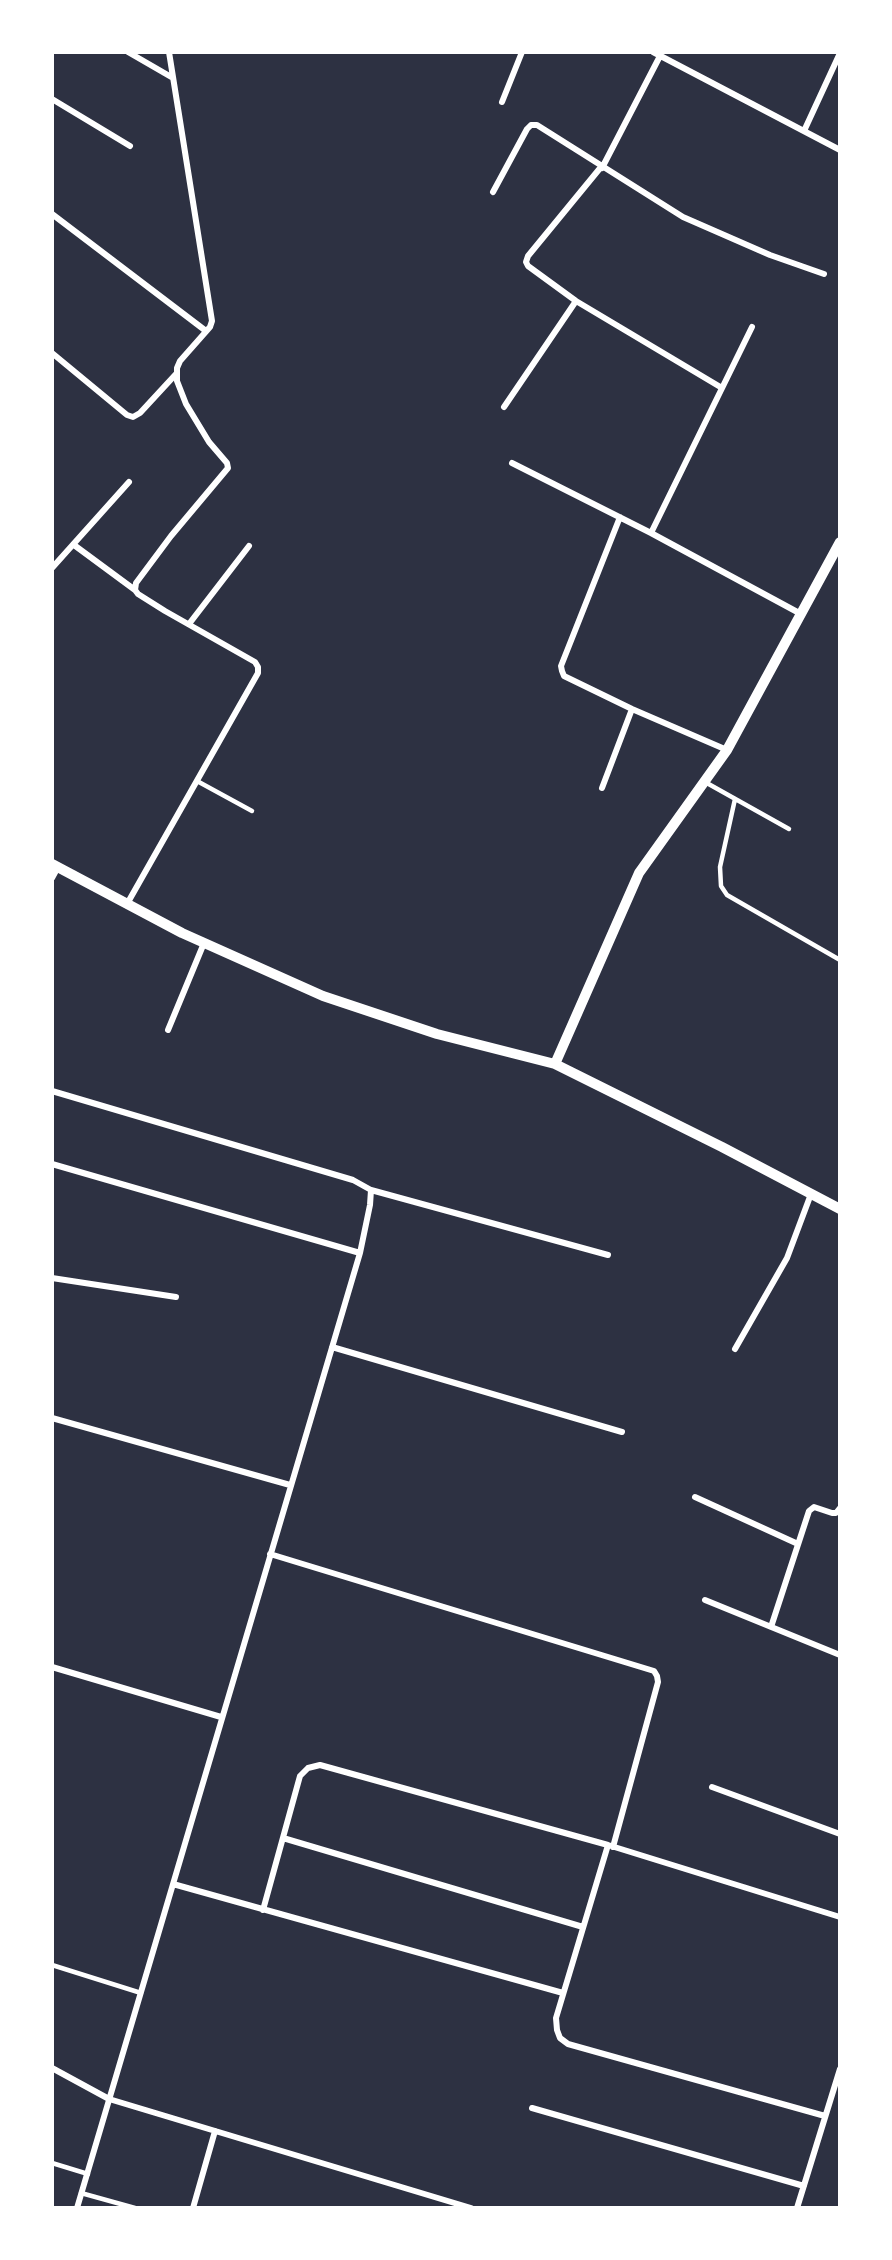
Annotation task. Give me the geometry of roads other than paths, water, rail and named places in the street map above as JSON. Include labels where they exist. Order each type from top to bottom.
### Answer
[{"type":"street","points":[[128,52],[173,78]]},
{"type":"street","points":[[52,353],[127,415],[133,417],[140,413],[176,374],[180,361],[206,332],[212,321],[169,52]]},
{"type":"street","points":[[502,102],[522,52]]},
{"type":"street","points":[[804,131],[840,52]]},
{"type":"street","points":[[722,388],[576,301],[528,266],[526,262],[528,256],[602,167],[656,54],[840,150]]},
{"type":"street","points":[[52,108],[55,101],[129,146]]},
{"type":"street","points":[[493,192],[531,125],[537,125],[683,217],[770,255],[824,274]]},
{"type":"street","points":[[52,214],[206,332]]},
{"type":"street","points":[[504,407],[576,301]]},
{"type":"street","points":[[651,533],[752,327]]},
{"type":"street","points":[[135,590],[136,583],[171,536],[228,468],[227,463],[209,442],[186,404],[176,374]]},
{"type":"street","points":[[512,463],[651,533],[801,614]]},
{"type":"street","points":[[52,568],[129,482]]},
{"type":"street","points":[[620,517],[561,666],[564,676],[632,709],[727,750]]},
{"type":"street","points":[[555,1064],[639,873],[727,750],[840,542]]},
{"type":"street","points":[[74,545],[138,594],[255,662],[258,667],[258,673],[127,904]]},
{"type":"street","points":[[189,624],[249,546]]},
{"type":"street","points":[[602,788],[632,709]]},
{"type":"street","points":[[52,878],[55,866],[204,943],[322,996],[437,1034],[555,1064],[840,1209]]},
{"type":"street","points":[[168,1030],[204,943]]},
{"type":"street","points":[[52,1091],[353,1180],[371,1190],[608,1255]]},
{"type":"street","points":[[52,1164],[360,1253]]},
{"type":"street","points":[[77,2208],[360,1253],[371,1190]]},
{"type":"street","points":[[735,1348],[787,1258],[811,1194]]},
{"type":"street","points":[[52,1278],[176,1297]]},
{"type":"street","points":[[332,1347],[622,1432]]},
{"type":"street","points":[[52,1418],[290,1485]]},
{"type":"street","points":[[695,1497],[798,1544]]},
{"type":"street","points":[[771,1627],[811,1508],[836,1513],[840,1508]]},
{"type":"street","points":[[270,1554],[654,1671],[658,1682],[610,1846],[563,1993],[556,2018],[556,2030],[560,2038],[568,2044],[825,2116]]},
{"type":"street","points":[[705,1600],[840,1655]]},
{"type":"street","points":[[52,1667],[221,1717]]},
{"type":"street","points":[[263,1910],[300,1776],[308,1768],[320,1765],[610,1846],[840,1917]]},
{"type":"street","points":[[712,1787],[840,1834]]},
{"type":"street","points":[[283,1838],[583,1927]]},
{"type":"street","points":[[172,1884],[563,1993]]},
{"type":"street","points":[[52,2068],[109,2099],[471,2208]]},
{"type":"street","points":[[797,2208],[840,2069]]},
{"type":"street","points":[[532,2108],[804,2186]]},
{"type":"street","points":[[193,2208],[215,2131]]},
{"type":"lane","points":[[196,781],[252,811]]},
{"type":"lane","points":[[705,781],[789,829]]},
{"type":"lane","points":[[735,799],[720,867],[721,886],[727,895],[840,960]]},
{"type":"lane","points":[[52,1965],[141,1993]]},
{"type":"lane","points":[[52,2163],[88,2174]]},
{"type":"lane","points":[[81,2193],[135,2208]]}]
